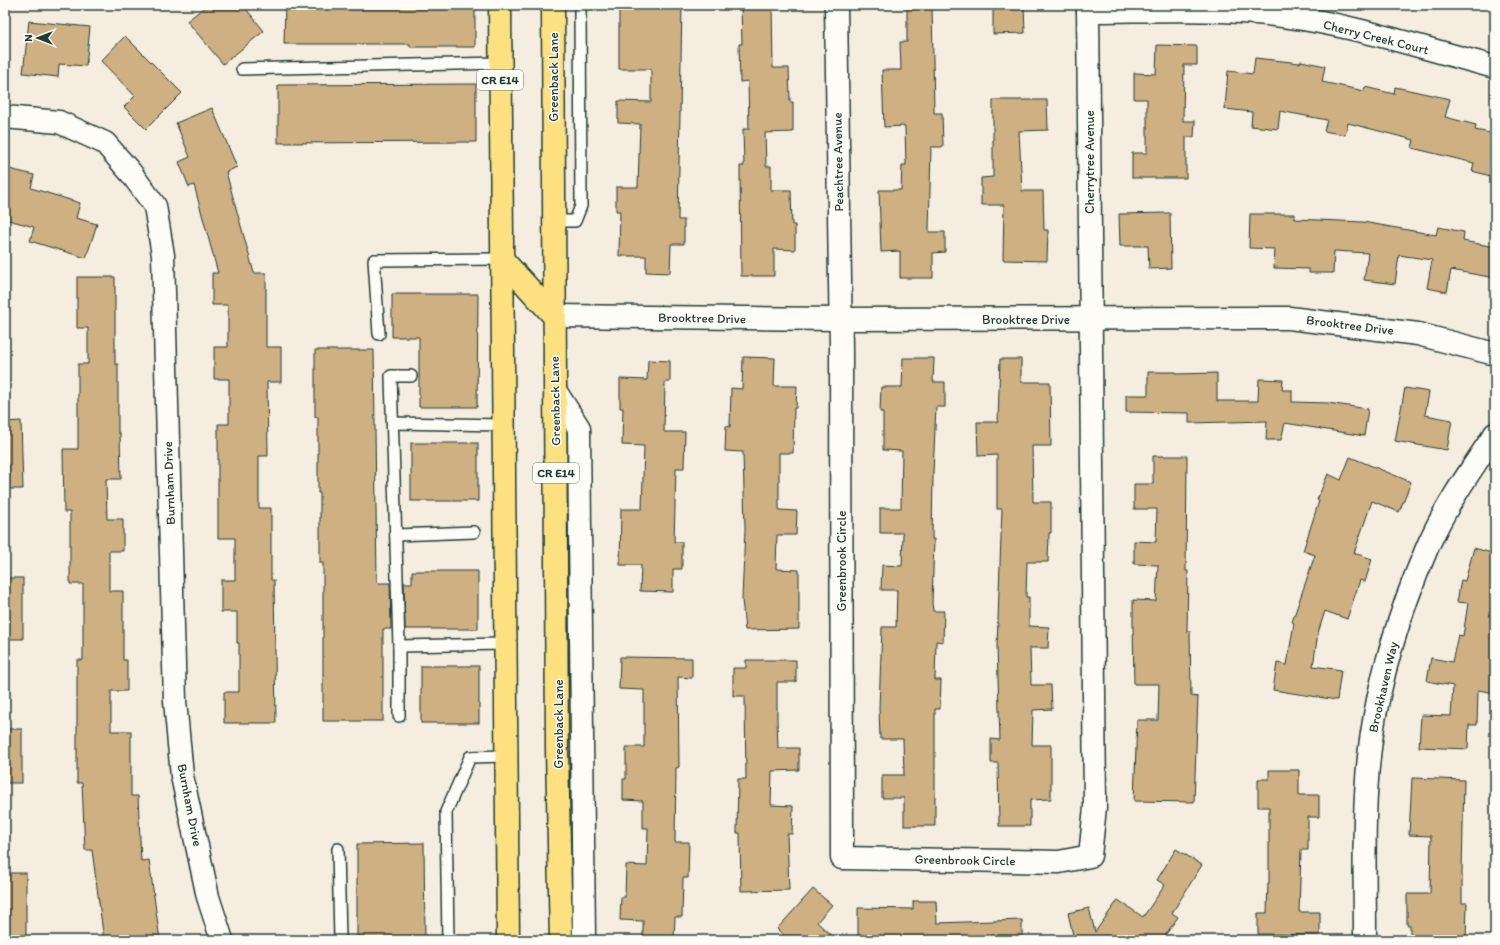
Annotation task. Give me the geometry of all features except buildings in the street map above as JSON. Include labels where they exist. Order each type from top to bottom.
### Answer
[{"type":"main road","name":"CR E14","points":[[500,5],[504,644],[508,940]]},
{"type":"main road","name":"Greenback Lane","points":[[553,5],[557,750],[561,940]]},
{"type":"main road","points":[[502,259],[554,316]]},
{"type":"street","name":"Peachtree Avenue","points":[[836,5],[840,319]]},
{"type":"street","name":"Cherry Creek Court","points":[[1088,8],[1236,11],[1283,16],[1332,24],[1495,68]]},
{"type":"street","name":"Cherrytree Avenue","points":[[1088,8],[1090,319]]},
{"type":"street","name":"Burnham Drive","points":[[5,117],[59,122],[105,143],[131,173],[155,206],[163,255],[175,701],[182,776],[208,897],[222,940]]},
{"type":"street","name":"Brooktree Drive","points":[[554,316],[840,319],[1288,318],[1418,334],[1495,354]]},
{"type":"street","name":"Greenbrook Circle","points":[[840,319],[842,858],[1058,862],[1090,856],[1095,807],[1090,319]]},
{"type":"street","points":[[556,392],[579,428],[584,940]]},
{"type":"street","name":"Brookhaven Way","points":[[1365,940],[1366,793],[1371,740],[1377,702],[1389,653],[1427,548],[1462,484],[1495,434]]},
{"type":"lane","points":[[554,221],[575,221],[581,206],[580,5]]},
{"type":"lane","points":[[242,69],[500,63]]},
{"type":"lane","points":[[379,334],[374,260],[502,259]]},
{"type":"lane","points":[[399,716],[399,646],[391,376],[411,376]]},
{"type":"lane","points":[[393,423],[503,425]]},
{"type":"lane","points":[[396,534],[474,532]]},
{"type":"lane","points":[[399,646],[504,644]]},
{"type":"lane","points":[[448,940],[446,812],[470,757],[506,756]]},
{"type":"lane","points":[[338,849],[340,940]]}]
